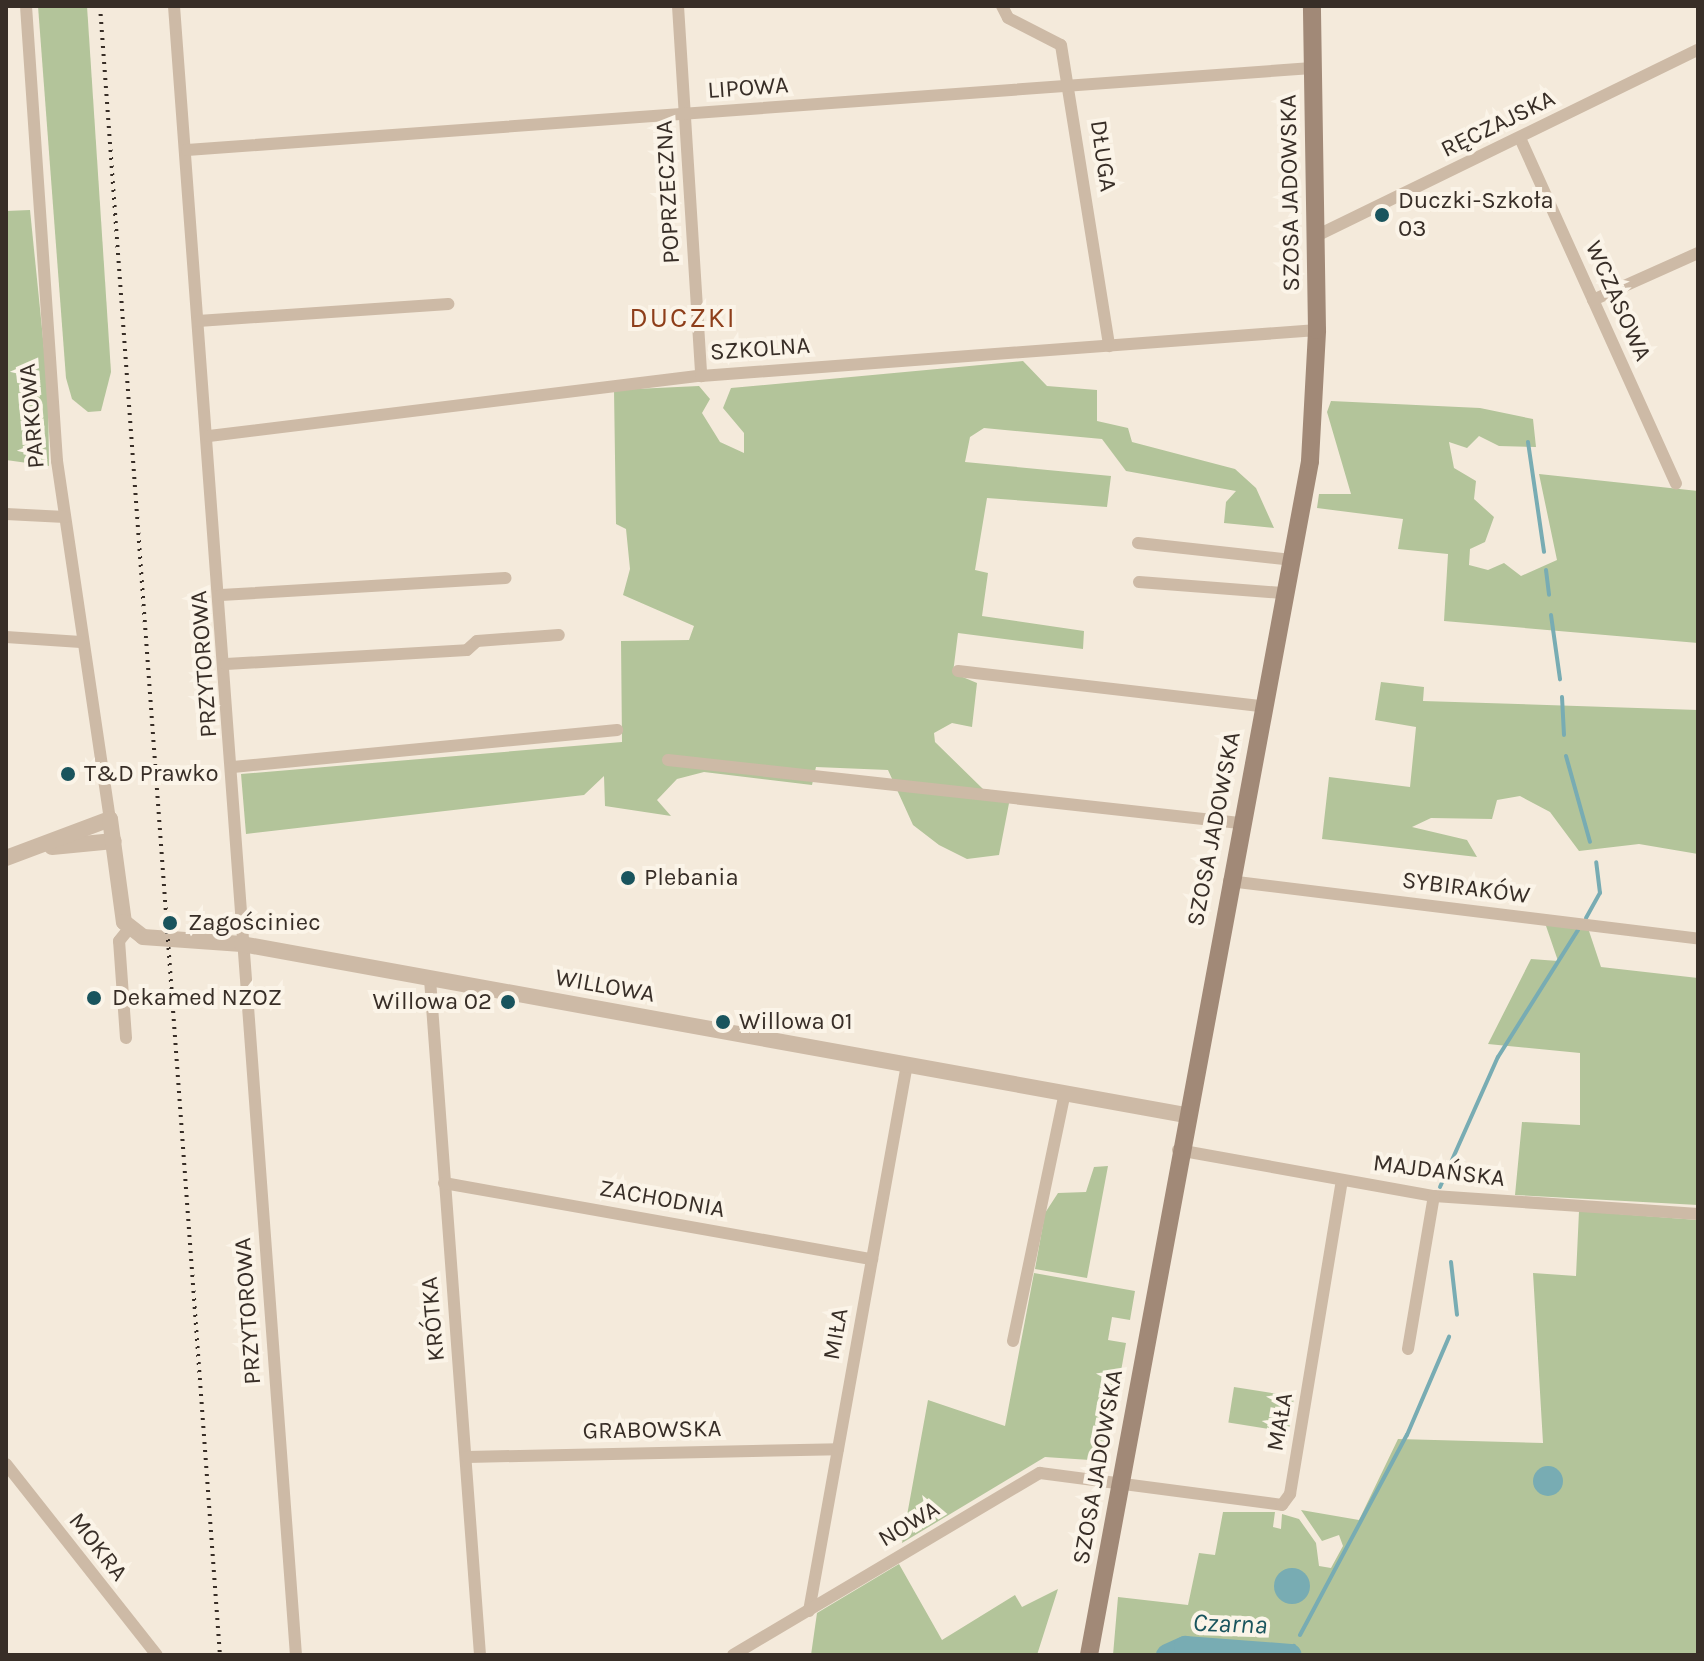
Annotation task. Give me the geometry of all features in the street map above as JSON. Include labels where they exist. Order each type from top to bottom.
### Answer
[{"type":"main road","name":"SZOSA JADOWSKA","points":[[1089,1655],[1178,1150],[1310,461],[1317,330],[1312,6]]},
{"type":"street","name":"PARKOWA","points":[[26,6],[65,517],[81,642],[110,819]]},
{"type":"street","name":"PRZYTOROWA","points":[[174,6],[221,595],[242,944],[296,1655]]},
{"type":"street","name":"POPRZECZNA","points":[[678,6],[701,376]]},
{"type":"street","name":"DŁUGA","points":[[1002,6],[1008,18],[1061,45],[1071,86],[1109,346]]},
{"type":"street","name":"RĘCZAJSKA","points":[[1316,236],[1698,50]]},
{"type":"street","name":"LIPOWA","points":[[187,150],[1312,68]]},
{"type":"street","name":"WCZASOWA","points":[[1520,138],[1676,483]]},
{"type":"street","points":[[1593,300],[1698,253]]},
{"type":"street","points":[[198,321],[448,304]]},
{"type":"street","name":"SZKOLNA","points":[[209,436],[701,376],[1317,330]]},
{"type":"street","points":[[6,514],[65,517]]},
{"type":"street","points":[[1138,543],[1291,560]]},
{"type":"street","points":[[221,595],[505,578]]},
{"type":"street","points":[[1139,582],[1283,593]]},
{"type":"street","points":[[226,664],[467,650],[477,641],[559,635]]},
{"type":"street","points":[[6,637],[81,642]]},
{"type":"street","points":[[958,671],[1262,706]]},
{"type":"street","points":[[233,767],[617,730]]},
{"type":"street","points":[[668,760],[1240,823]]},
{"type":"street","points":[[6,858],[110,819],[128,930],[119,941],[126,1038]]},
{"type":"street","points":[[36,849],[114,841]]},
{"type":"street","name":"SYBIRAKÓW","points":[[1229,881],[1698,939]]},
{"type":"street","name":"WILLOWA","points":[[128,930],[242,944],[1185,1115]]},
{"type":"street","name":"KRÓTKA","points":[[430,979],[480,1655]]},
{"type":"street","name":"MIŁA","points":[[809,1611],[907,1064]]},
{"type":"street","points":[[1013,1341],[1065,1092]]},
{"type":"street","name":"MAJDAŃSKA","points":[[1178,1150],[1434,1196],[1698,1214]]},
{"type":"street","name":"MAŁA","points":[[1119,1486],[1275,1507],[1285,1502],[1342,1181]]},
{"type":"street","name":"ZACHODNIA","points":[[444,1183],[872,1259]]},
{"type":"street","points":[[1408,1349],[1434,1196]]},
{"type":"street","name":"GRABOWSKA","points":[[467,1457],[838,1449]]},
{"type":"street","name":"MOKRA","points":[[6,1464],[157,1655]]},
{"type":"street","name":"NOWA","points":[[733,1655],[1034,1475],[1119,1486]]},
{"type":"green space","points":[[38,6],[87,6],[111,372],[101,411],[88,412],[72,399],[66,378]]},
{"type":"green space","points":[[30,210],[48,388],[49,466],[6,460],[6,211]]},
{"type":"green space","points":[[1023,361],[1047,386],[1097,390],[1097,421],[1128,428],[1132,442],[1235,469],[1256,488],[1274,528],[1224,523],[1226,502],[1236,491],[1126,471],[1102,439],[984,428],[970,437],[965,462],[1111,476],[1107,507],[987,498],[975,570],[988,573],[982,616],[1084,631],[1083,649],[958,633],[953,673],[977,683],[972,727],[952,723],[934,733],[935,742],[983,789],[1011,793],[999,855],[967,859],[939,845],[913,825],[888,770],[816,767],[812,785],[704,772],[677,779],[657,800],[671,816],[605,806],[604,776],[584,795],[246,834],[241,774],[622,742],[621,641],[689,640],[694,626],[623,595],[630,569],[626,529],[616,524],[614,390],[699,386],[710,399],[702,413],[720,442],[744,453],[744,433],[723,408],[731,388]]},
{"type":"green space","points":[[1331,401],[1480,408],[1533,419],[1536,447],[1499,446],[1479,436],[1467,448],[1449,442],[1454,468],[1476,481],[1474,499],[1494,517],[1485,542],[1470,549],[1469,565],[1488,570],[1504,563],[1521,576],[1557,560],[1539,474],[1698,491],[1698,643],[1444,621],[1448,554],[1398,549],[1403,519],[1317,508],[1319,494],[1351,494],[1327,412]]},
{"type":"green space","points":[[1381,682],[1424,687],[1423,701],[1698,710],[1698,854],[1639,844],[1579,851],[1550,812],[1520,796],[1497,800],[1492,819],[1431,818],[1412,827],[1467,840],[1477,857],[1322,839],[1329,777],[1410,787],[1416,727],[1375,720]]},
{"type":"green space","points":[[1545,923],[1588,928],[1601,967],[1698,978],[1698,1205],[1515,1195],[1522,1122],[1580,1125],[1580,1053],[1488,1044],[1531,959],[1558,961]]},
{"type":"green space","points":[[1108,1166],[1087,1278],[1035,1269],[1045,1213],[1058,1193],[1086,1192],[1094,1167]]},
{"type":"green space","points":[[1579,1211],[1698,1220],[1698,1655],[1113,1655],[1118,1597],[1188,1605],[1199,1553],[1215,1555],[1223,1512],[1275,1512],[1273,1527],[1281,1529],[1282,1514],[1299,1519],[1316,1543],[1319,1566],[1331,1568],[1343,1546],[1339,1535],[1322,1541],[1301,1510],[1359,1520],[1398,1439],[1543,1443],[1533,1273],[1576,1276]]},
{"type":"green space","points":[[1034,1273],[1135,1291],[1130,1320],[1112,1317],[1108,1340],[1126,1343],[1105,1461],[1045,1457],[902,1543],[928,1400],[1005,1426]]},
{"type":"green space","points":[[1234,1387],[1294,1397],[1289,1432],[1228,1423]]},
{"type":"green space","points":[[899,1564],[942,1640],[1015,1595],[1022,1607],[1058,1589],[1037,1655],[811,1655],[817,1613]]},
{"type":"water","points":[[1548,1466],[1559,1470],[1563,1481],[1559,1492],[1548,1496],[1537,1492],[1533,1481],[1537,1470]]},
{"type":"water","points":[[1292,1568],[1305,1573],[1310,1586],[1305,1599],[1292,1604],[1279,1599],[1274,1586],[1279,1573]]},
{"type":"waterway","points":[[1528,442],[1544,552]]},
{"type":"waterway","points":[[1546,570],[1549,595]]},
{"type":"waterway","points":[[1551,615],[1560,679]]},
{"type":"waterway","points":[[1562,697],[1564,735]]},
{"type":"waterway","points":[[1566,756],[1590,842]]},
{"type":"waterway","points":[[1586,918],[1600,893],[1596,862]]},
{"type":"waterway","points":[[1440,1187],[1498,1057],[1578,930]]},
{"type":"waterway","points":[[1451,1262],[1457,1315]]},
{"type":"waterway","points":[[1300,1635],[1407,1435],[1449,1337]]},
{"type":"waterway","points":[[1290,1655],[1294,1646]]},
{"type":"waterway","name":"Czarna","points":[[1167,1655],[1185,1647],[1291,1655]]},
{"type":"railway","points":[[100,6],[220,1655]]},
{"type":"place","name":"Duczki-Szkoła 03","points":[[1382,215]]},
{"type":"place","name":"T&D Prawko","points":[[68,774]]},
{"type":"place","name":"Plebania","points":[[628,878]]},
{"type":"place","name":"Zagościniec","points":[[170,923]]},
{"type":"place","name":"Dekamed NZOZ","points":[[94,998]]},
{"type":"place","name":"Willowa 02","points":[[508,1002]]},
{"type":"place","name":"Willowa 01","points":[[723,1022]]},
{"type":"district","name":"DUCZKI","points":[[683,318]]}]
